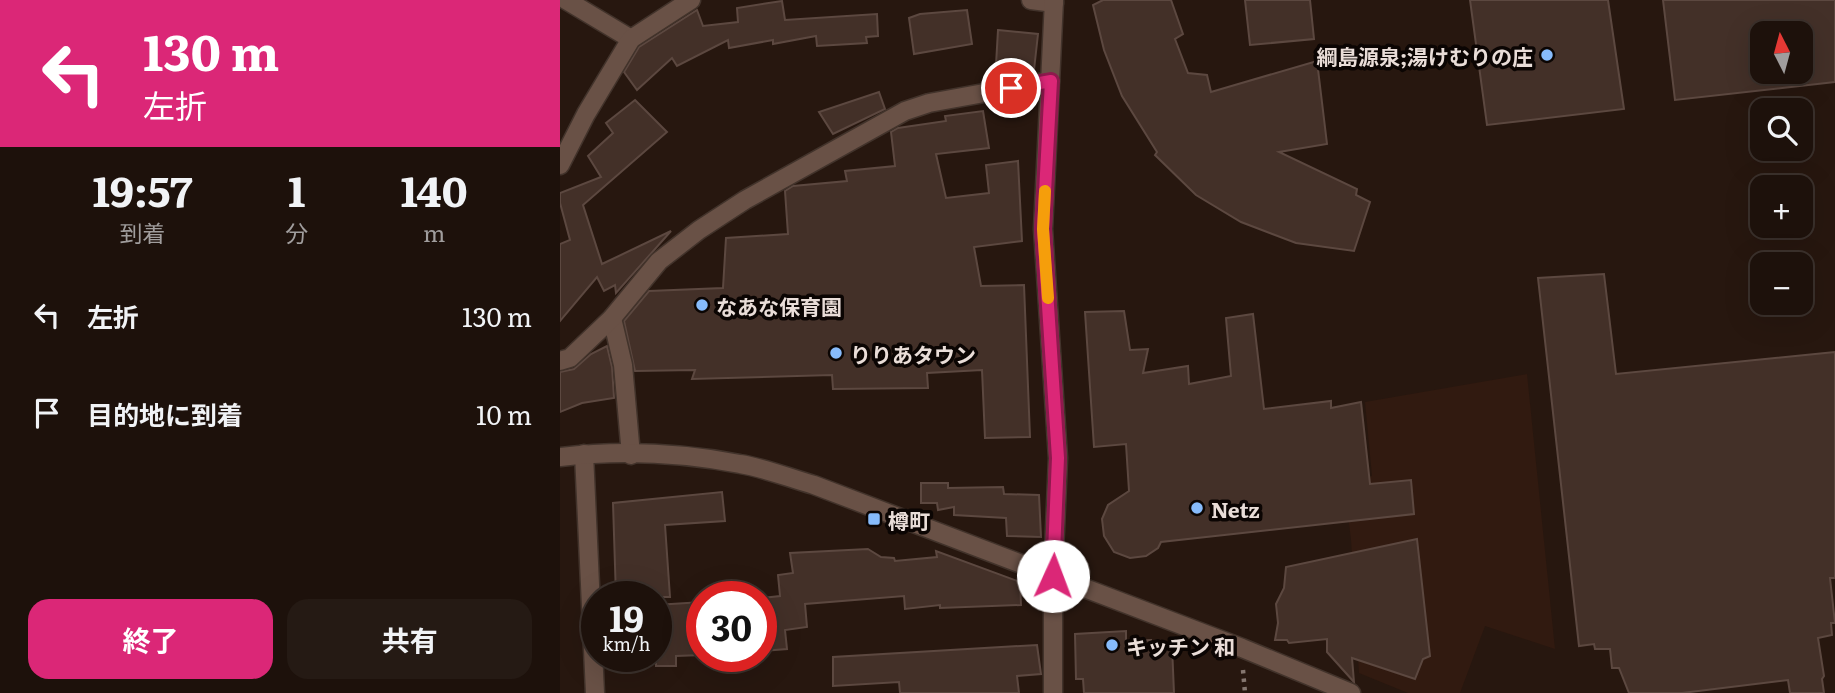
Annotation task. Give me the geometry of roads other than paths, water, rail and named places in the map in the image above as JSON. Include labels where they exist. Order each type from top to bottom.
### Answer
[{"type":"street","points":[[566,0],[631,39]]},
{"type":"street","points":[[560,165],[586,114],[631,39],[691,0]]},
{"type":"street","points":[[1031,0],[1054,2],[1043,229],[1058,458],[1053,576],[1054,693]]},
{"type":"street","points":[[560,361],[570,358],[612,318],[659,261],[699,230],[745,200],[905,111],[929,103],[1051,81]]},
{"type":"street","points":[[612,318],[623,365],[631,455]]},
{"type":"street","points":[[560,457],[584,454],[668,455],[741,464],[802,481],[1242,648],[1351,693]]},
{"type":"street","points":[[584,454],[595,693]]},
{"type":"place","name":"綱島源泉;湯けむりの庄","points":[[1547,55]]},
{"type":"place","name":"なあな保育園","points":[[702,305]]},
{"type":"place","name":"りりあタウン","points":[[836,353]]},
{"type":"place","name":"Netz","points":[[1197,508]]},
{"type":"place","name":"樽町","points":[[874,519]]},
{"type":"place","name":"キッチン 和","points":[[1112,645]]}]
